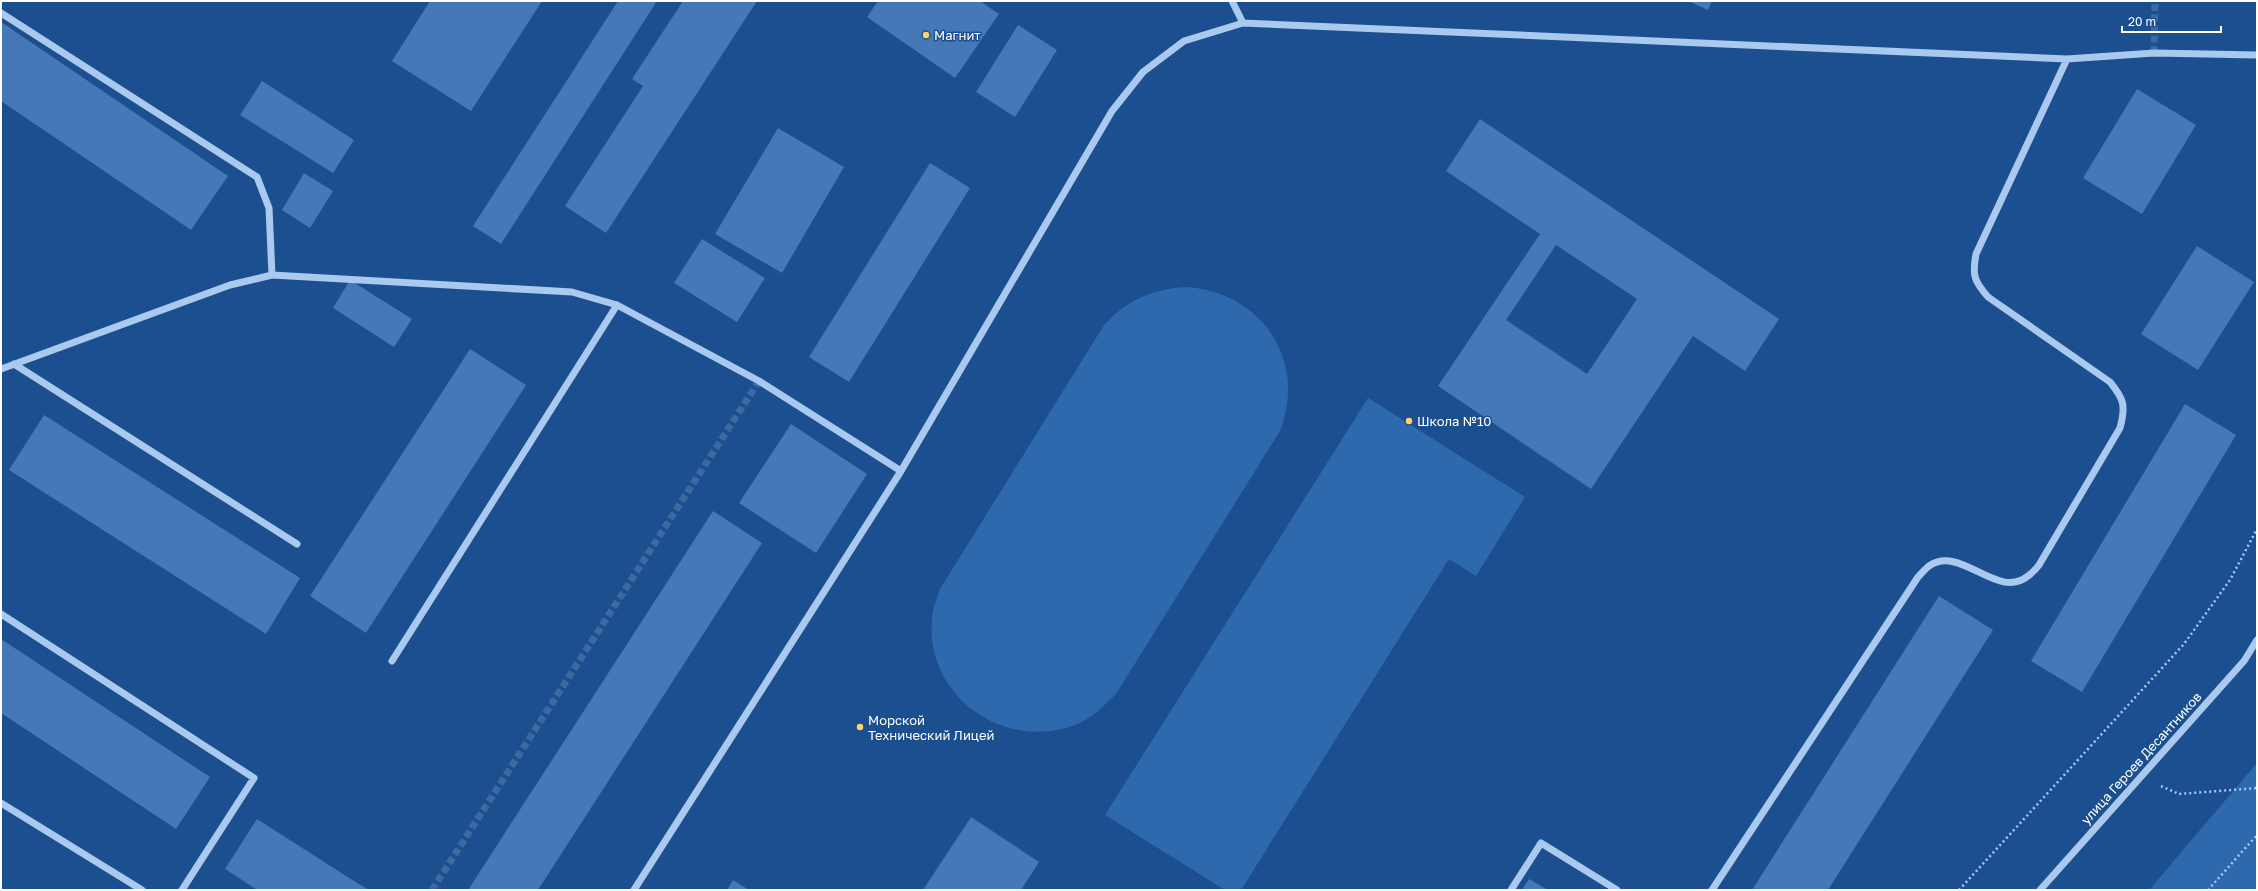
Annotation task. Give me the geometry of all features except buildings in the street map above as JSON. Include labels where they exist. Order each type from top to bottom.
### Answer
[{"type":"street","points":[[1232,1],[1243,23]]},
{"type":"street","points":[[1,13],[257,177],[269,208],[272,275]]},
{"type":"street","points":[[634,890],[901,470],[1112,111],[1143,72],[1184,41],[1243,23],[2067,59],[2154,53],[2257,55]]},
{"type":"street","points":[[1712,890],[1918,577],[1930,565],[1946,561],[1962,564],[1994,580],[2011,582],[2027,578],[2039,565],[2120,428],[2124,412],[2121,395],[2110,382],[1988,297],[1978,285],[1973,270],[1976,254],[2067,59]]},
{"type":"street","points":[[1,370],[230,285],[272,275],[572,292],[617,305],[759,381],[901,470]]},
{"type":"street","points":[[392,661],[617,305]]},
{"type":"street","points":[[14,364],[296,544]]},
{"type":"street","points":[[1,614],[254,778],[182,890]]},
{"type":"street","name":"улица Героев Десантников","points":[[2040,890],[2244,661],[2257,640]]},
{"type":"street","points":[[1,803],[142,890]]},
{"type":"street","points":[[1511,890],[1542,842],[1617,890]]},
{"type":"path","points":[[1959,890],[2184,644],[2230,580],[2257,529]]},
{"type":"path","points":[[2140,777],[2179,794],[2257,788]]},
{"type":"path","points":[[2208,890],[2257,835]]},
{"type":"shaded area","points":[[1185,287],[1212,291],[1235,301],[1255,315],[1271,334],[1282,355],[1288,379],[1287,404],[1280,431],[1116,694],[1092,716],[1075,725],[1048,731],[1022,730],[996,723],[974,710],[955,693],[941,671],[933,646],[932,618],[940,589],[1104,325],[1121,309],[1140,298],[1162,290]]},
{"type":"shaded area","points":[[1368,398],[1525,497],[1476,576],[1449,559],[1241,890],[1225,890],[1105,815]]},
{"type":"shaded area","points":[[2257,763],[2257,890],[2149,890]]},
{"type":"tunnel","points":[[2154,53],[2155,1]]},
{"type":"tunnel","points":[[432,890],[759,381]]},
{"type":"place","name":"Магнит","points":[[926,35]]},
{"type":"place","name":"Школа №10","points":[[1409,421]]},
{"type":"place","name":"Морской Технический Лицей","points":[[860,727]]}]
